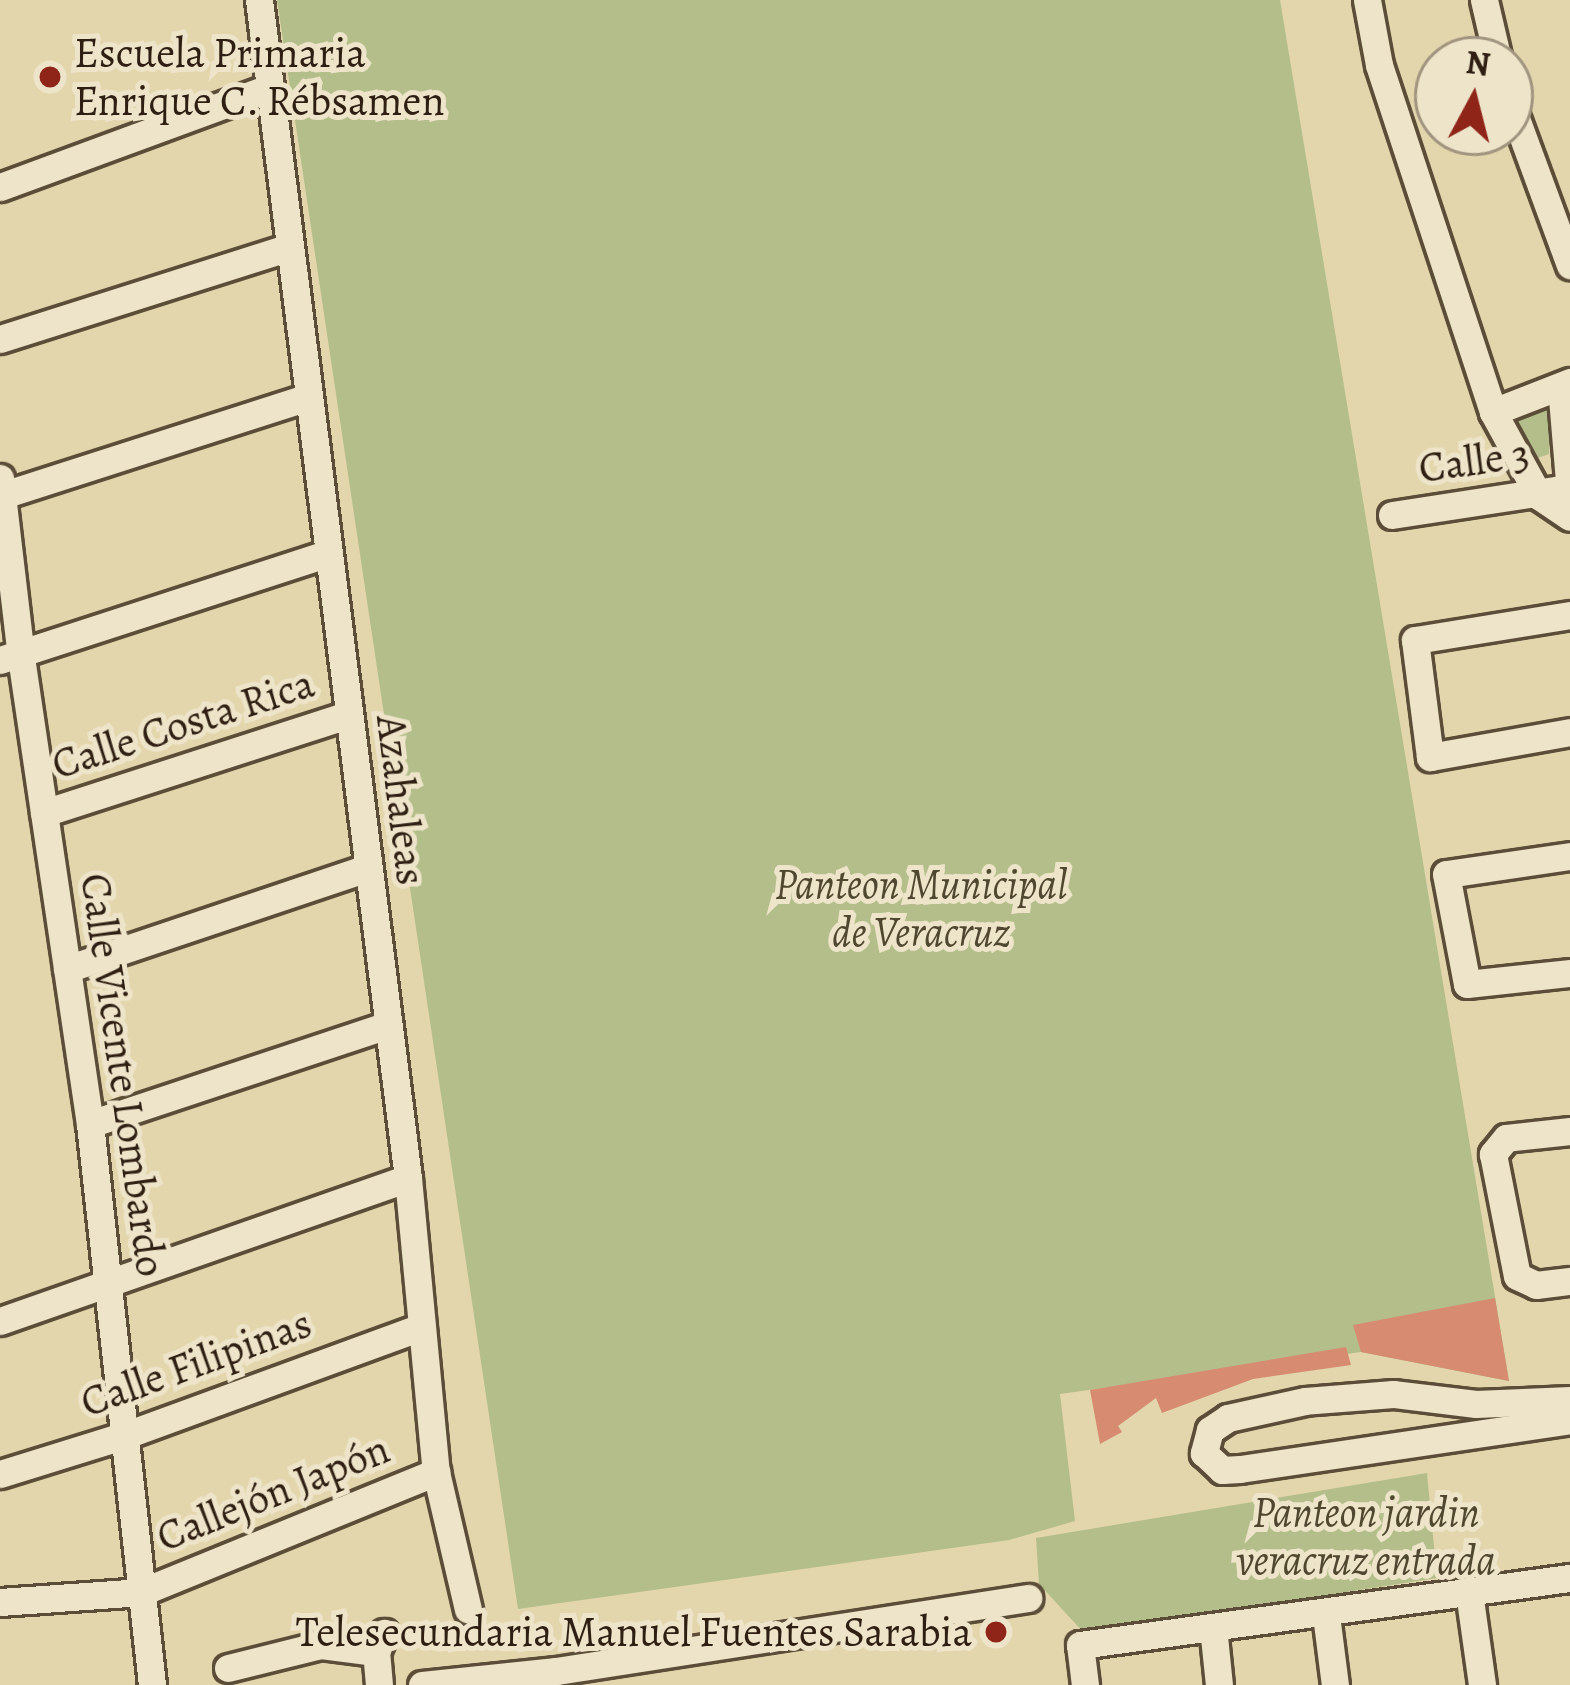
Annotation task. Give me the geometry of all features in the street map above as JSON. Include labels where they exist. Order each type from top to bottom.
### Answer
[{"type":"street","name":"Azahaleas","points":[[259,0],[407,1178],[418,1328],[436,1472],[468,1609]]},
{"type":"street","points":[[1366,0],[1379,65],[1492,412],[1539,496],[1570,518]]},
{"type":"street","points":[[1484,0],[1492,36]]},
{"type":"street","points":[[0,187],[267,89]]},
{"type":"street","points":[[1530,156],[1570,265]]},
{"type":"street","points":[[0,339],[287,248]]},
{"type":"street","points":[[1492,412],[1566,384],[1569,490]]},
{"type":"street","points":[[1,490],[306,398]]},
{"type":"street","points":[[1523,471],[1568,454]]},
{"type":"street","name":"Calle Vicente Lombardo","points":[[1,490],[10,658],[44,813],[90,1124],[152,1685]]},
{"type":"street","name":"Calle 3","points":[[1392,515],[1569,490]]},
{"type":"street","points":[[10,658],[327,554]]},
{"type":"street","points":[[1570,615],[1414,640],[1430,757],[1570,732]]},
{"type":"street","name":"Calle Costa Rica","points":[[44,813],[347,715]]},
{"type":"street","points":[[1570,856],[1446,874],[1468,984],[1570,973]]},
{"type":"street","points":[[68,969],[367,868]]},
{"type":"street","points":[[90,1124],[387,1025]]},
{"type":"street","points":[[1570,1131],[1506,1138],[1493,1154],[1516,1276],[1536,1285],[1570,1281]]},
{"type":"street","points":[[0,1321],[407,1178]]},
{"type":"street","name":"Calle Filipinas","points":[[0,1474],[126,1435],[418,1328]]},
{"type":"street","points":[[1393,1394],[1476,1404],[1570,1407],[1240,1469],[1222,1470],[1204,1453],[1210,1430],[1228,1418],[1305,1401],[1393,1394]]},
{"type":"street","name":"Callejón Japón","points":[[0,1602],[142,1592],[436,1472]]},
{"type":"street","points":[[1085,1685],[1079,1646],[1570,1578]]},
{"type":"street","points":[[1469,1592],[1482,1685]]},
{"type":"street","points":[[422,1685],[556,1671],[1028,1598]]},
{"type":"street","points":[[1326,1615],[1336,1685]]},
{"type":"street","points":[[1213,1627],[1220,1685]]},
{"type":"street","points":[[228,1668],[321,1645],[380,1643],[380,1685]]},
{"type":"green space","name":"Panteon Municipal de Veracruz","points":[[277,0],[1280,0],[1509,1381],[1361,1352],[1060,1394],[1075,1521],[1009,1540],[518,1609]]},
{"type":"green space","points":[[1551,406],[1549,454],[1523,463],[1505,416]]},
{"type":"green space","name":"Panteon jardin veracruz entrada","points":[[1427,1473],[1437,1578],[1084,1633],[1039,1584],[1036,1538]]},
{"type":"building","points":[[1495,1298],[1509,1381],[1361,1352],[1353,1325]]},
{"type":"building","points":[[1346,1347],[1351,1365],[1253,1379],[1162,1413],[1156,1398],[1118,1426],[1122,1432],[1100,1444],[1090,1390]]},
{"type":"place","name":"Escuela Primaria Enrique C. Rébsamen","points":[[50,77]]},
{"type":"place","name":"Telesecundaria Manuel Fuentes Sarabia","points":[[996,1632]]}]
